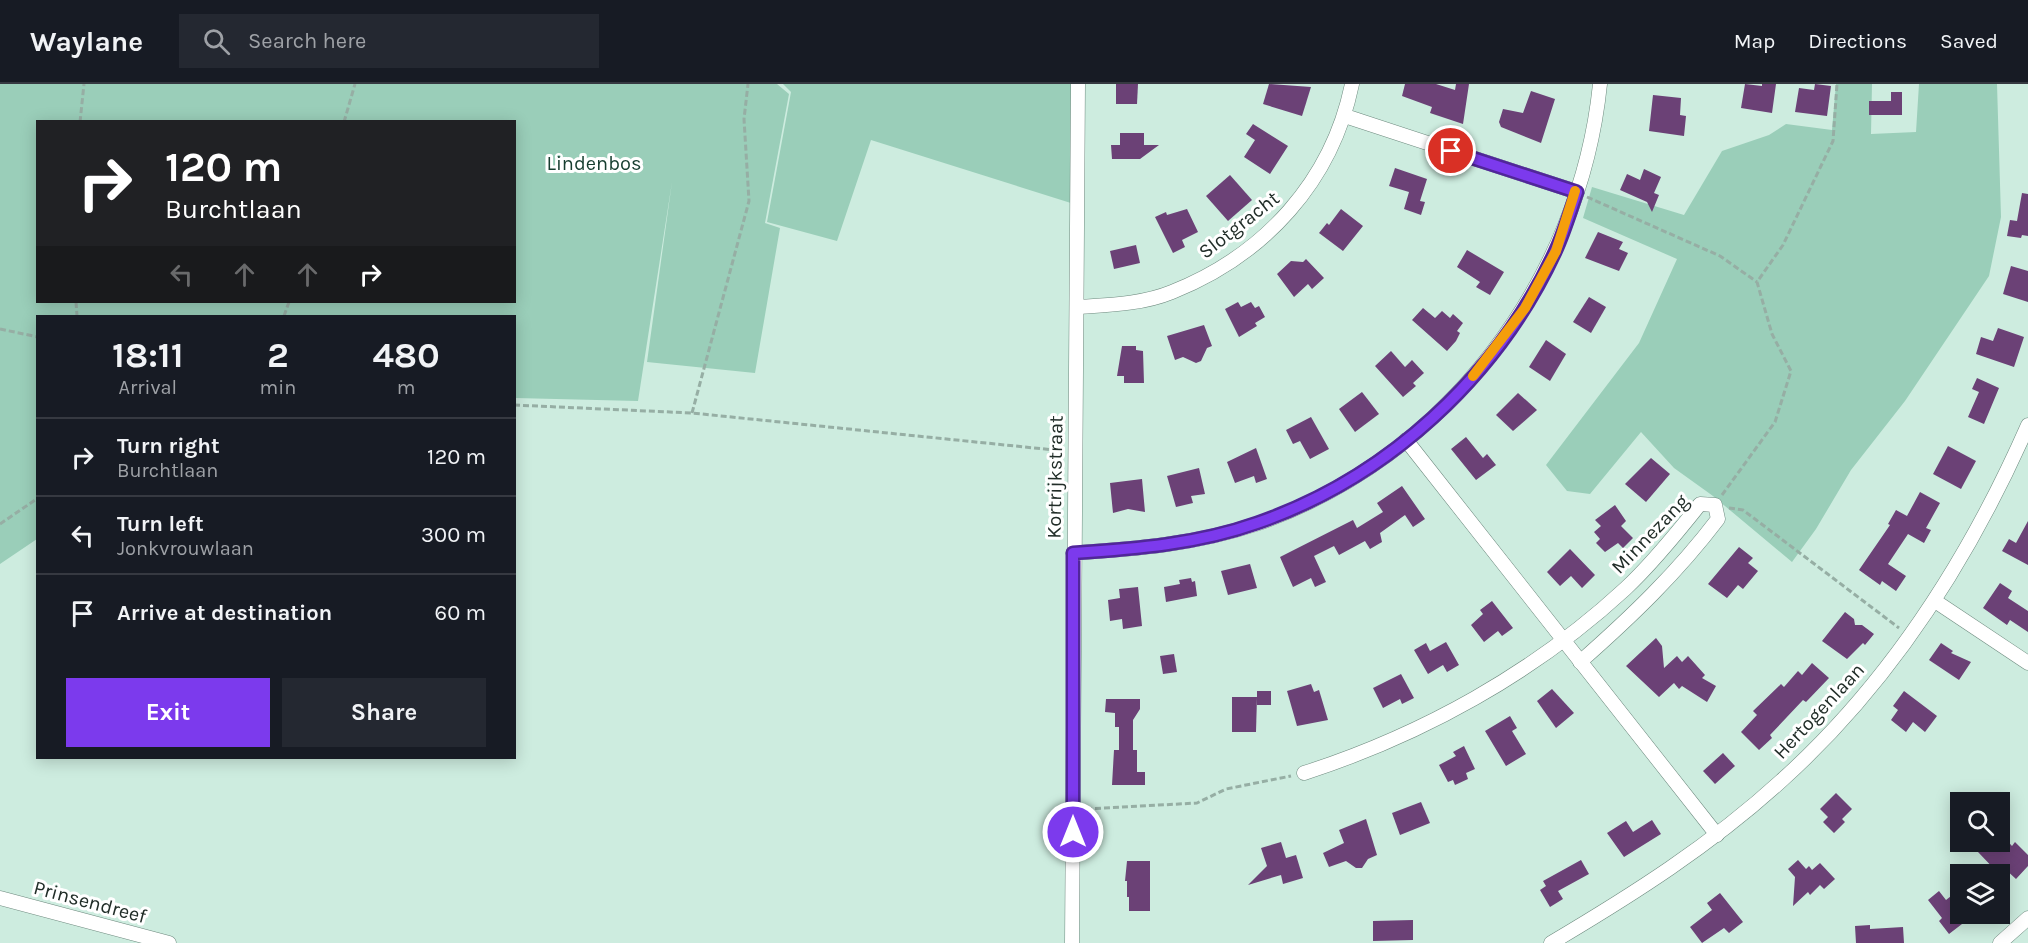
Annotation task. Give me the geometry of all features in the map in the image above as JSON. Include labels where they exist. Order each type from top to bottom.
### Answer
[{"type":"street","name":"Kortrijkstraat","points":[[1072,943],[1078,84]]},
{"type":"street","name":"Slotgracht","points":[[1078,307],[1124,304],[1171,293],[1233,260],[1273,228],[1301,200],[1321,169],[1345,116],[1352,84]]},
{"type":"street","points":[[1073,553],[1143,549],[1256,524],[1310,502],[1357,476],[1406,440],[1449,404],[1487,361],[1525,308],[1556,251],[1590,151],[1600,84]]},
{"type":"street","points":[[1345,116],[1577,192]]},
{"type":"street","name":"Hertogenlaan","points":[[1551,943],[1629,897],[1717,835],[1782,780],[1806,756],[1875,681],[1935,601],[1978,530],[2028,425]]},
{"type":"street","points":[[1406,440],[1717,835]]},
{"type":"street","name":"Minnezang","points":[[1304,773],[1398,738],[1452,711],[1563,642],[1626,588],[1700,504],[1715,505],[1718,519],[1700,543],[1643,607],[1580,662]]},
{"type":"street","points":[[1935,601],[2028,663]]},
{"type":"street","name":"Prinsendreef","points":[[0,898],[169,943]]},
{"type":"street","points":[[2000,943],[2028,918]]},
{"type":"path","points":[[80,120],[84,84]]},
{"type":"path","points":[[345,120],[355,84]]},
{"type":"path","points":[[692,413],[749,201],[744,119],[748,84]]},
{"type":"path","points":[[1757,282],[1784,245],[1833,141],[1837,84]]},
{"type":"path","points":[[1577,192],[1720,256],[1757,282],[1772,334],[1791,371],[1774,422],[1715,505],[1743,510],[1909,636]]},
{"type":"path","points":[[0,329],[36,337]]},
{"type":"path","points":[[516,405],[692,413],[1074,452]]},
{"type":"path","points":[[0,524],[36,499]]},
{"type":"path","points":[[1073,810],[1197,802],[1226,789],[1304,773]]},
{"type":"green space","name":"Lindenbos","points":[[0,84],[777,84],[789,94],[765,223],[780,228],[755,373],[647,362],[672,182],[638,401],[516,398],[516,315],[36,315],[36,540],[0,564]]},
{"type":"green space","points":[[783,84],[1073,84],[1074,204],[871,140],[837,241],[767,222],[791,92]]},
{"type":"green space","points":[[1836,84],[1872,84],[1871,134],[1916,132],[1919,84],[1997,84],[2001,217],[1989,276],[1905,401],[1851,470],[1816,529],[1792,562],[1713,496],[1674,468],[1641,432],[1590,494],[1567,491],[1546,465],[1639,343],[1677,259],[1583,218],[1592,187],[1684,215],[1722,151],[1769,135],[1786,124],[1832,130]]},
{"type":"building","points":[[1116,84],[1138,84],[1137,104],[1116,104]]},
{"type":"building","points":[[1269,84],[1311,87],[1302,116],[1263,104]]},
{"type":"building","points":[[1405,84],[1436,84],[1455,90],[1456,84],[1469,84],[1463,124],[1430,113],[1432,107],[1402,96]]},
{"type":"building","points":[[1745,84],[1762,86],[1762,84],[1776,84],[1772,113],[1741,108]]},
{"type":"building","points":[[1815,84],[1831,86],[1827,116],[1795,112],[1799,88],[1814,90]]},
{"type":"building","points":[[1531,91],[1555,99],[1541,143],[1501,127],[1499,122],[1503,109],[1523,113]]},
{"type":"building","points":[[1891,92],[1902,92],[1902,115],[1869,115],[1869,101],[1891,101]]},
{"type":"building","points":[[1653,95],[1681,98],[1680,115],[1686,116],[1684,136],[1649,131]]},
{"type":"building","points":[[1253,124],[1288,146],[1270,174],[1244,157],[1255,140],[1246,134]]},
{"type":"building","points":[[1120,133],[1144,133],[1144,145],[1159,145],[1140,159],[1112,159],[1111,145],[1120,145]]},
{"type":"building","points":[[1395,168],[1427,179],[1420,201],[1425,202],[1421,215],[1404,209],[1409,192],[1389,186]]},
{"type":"building","points":[[1644,169],[1661,177],[1654,193],[1659,195],[1652,212],[1647,202],[1620,190],[1627,174],[1640,180]]},
{"type":"building","points":[[1230,175],[1252,200],[1228,221],[1206,196]]},
{"type":"building","points":[[2022,193],[2028,194],[2028,236],[2022,235],[2021,238],[2007,236],[2010,220],[2017,221]]},
{"type":"building","points":[[1187,209],[1198,232],[1182,240],[1185,247],[1173,253],[1155,217],[1166,212],[1167,215]]},
{"type":"building","points":[[1341,209],[1363,226],[1343,251],[1319,233],[1327,223],[1329,225]]},
{"type":"building","points":[[1598,232],[1623,242],[1619,249],[1628,253],[1619,271],[1585,258]]},
{"type":"building","points":[[1136,245],[1140,263],[1114,269],[1110,251]]},
{"type":"building","points":[[1467,250],[1504,272],[1490,295],[1476,287],[1480,282],[1457,267]]},
{"type":"building","points":[[1306,259],[1324,278],[1312,289],[1308,284],[1294,297],[1277,274],[1291,261],[1303,262]]},
{"type":"building","points":[[2011,266],[2028,271],[2028,302],[2003,294]]},
{"type":"building","points":[[1589,297],[1606,307],[1591,333],[1573,322]]},
{"type":"building","points":[[1238,302],[1241,307],[1251,302],[1255,308],[1259,306],[1265,317],[1255,323],[1257,326],[1239,337],[1225,309]]},
{"type":"building","points":[[1423,308],[1435,318],[1442,311],[1450,318],[1453,314],[1463,323],[1457,331],[1460,333],[1456,341],[1447,351],[1412,320]]},
{"type":"building","points":[[1204,325],[1212,346],[1207,348],[1201,361],[1196,363],[1183,357],[1175,360],[1167,336]]},
{"type":"building","points":[[1998,328],[2024,337],[2014,367],[1976,354],[1981,337],[1993,341]]},
{"type":"building","points":[[1546,340],[1566,354],[1550,381],[1529,367]]},
{"type":"building","points":[[1122,346],[1136,346],[1136,350],[1143,351],[1144,383],[1124,383],[1124,376],[1117,376]]},
{"type":"building","points":[[1391,351],[1405,367],[1412,360],[1424,373],[1413,383],[1416,386],[1403,397],[1375,366]]},
{"type":"building","points":[[1977,378],[1999,388],[1984,424],[1968,417],[1979,392],[1972,389]]},
{"type":"building","points":[[1362,392],[1379,414],[1355,432],[1339,409]]},
{"type":"building","points":[[1518,393],[1537,410],[1513,431],[1496,415]]},
{"type":"building","points":[[1311,417],[1329,449],[1310,459],[1300,441],[1293,444],[1286,430]]},
{"type":"building","points":[[1466,437],[1483,458],[1487,454],[1496,465],[1476,480],[1451,449]]},
{"type":"building","points":[[1948,446],[1976,461],[1961,489],[1933,474]]},
{"type":"building","points":[[1256,448],[1267,479],[1256,483],[1254,476],[1235,483],[1227,462]]},
{"type":"building","points":[[1651,458],[1670,474],[1646,502],[1625,484]]},
{"type":"building","points":[[1199,468],[1205,494],[1191,496],[1193,503],[1176,507],[1167,476]]},
{"type":"building","points":[[1142,479],[1145,512],[1128,509],[1113,513],[1110,483]]},
{"type":"building","points":[[1402,486],[1425,519],[1413,527],[1405,515],[1380,533],[1382,542],[1370,549],[1365,541],[1339,555],[1334,546],[1314,556],[1326,582],[1315,587],[1311,578],[1293,587],[1280,557],[1353,520],[1357,528],[1383,512],[1377,503]]},
{"type":"building","points":[[1920,492],[1940,503],[1926,528],[1931,530],[1924,543],[1908,534],[1888,564],[1906,576],[1896,591],[1882,581],[1880,585],[1859,570],[1890,525],[1888,524],[1896,510],[1907,516]]},
{"type":"building","points":[[1615,505],[1626,521],[1621,526],[1633,538],[1623,548],[1618,543],[1605,552],[1596,543],[1600,539],[1594,532],[1601,526],[1595,520]]},
{"type":"building","points":[[2028,521],[2028,565],[2002,551],[2009,539],[2016,543]]},
{"type":"building","points":[[1739,547],[1753,558],[1748,563],[1758,571],[1743,589],[1738,585],[1727,598],[1708,584]]},
{"type":"building","points":[[1570,549],[1595,575],[1582,588],[1571,576],[1560,586],[1547,572]]},
{"type":"building","points":[[1250,564],[1257,588],[1228,595],[1221,571]]},
{"type":"building","points":[[1191,578],[1192,582],[1195,581],[1197,596],[1166,602],[1164,587],[1180,584],[1179,580]]},
{"type":"building","points":[[2000,583],[2012,591],[2008,598],[2028,611],[2028,632],[2010,620],[2007,625],[1983,608]]},
{"type":"building","points":[[1138,587],[1142,626],[1123,629],[1122,619],[1110,621],[1108,600],[1120,598],[1119,589]]},
{"type":"building","points":[[1492,601],[1513,628],[1502,636],[1498,631],[1484,642],[1471,625],[1483,614],[1480,610]]},
{"type":"building","points":[[1845,612],[1854,619],[1855,625],[1862,625],[1874,634],[1865,645],[1863,643],[1847,659],[1822,641]]},
{"type":"building","points":[[1656,638],[1662,646],[1664,668],[1677,656],[1682,662],[1688,656],[1705,675],[1702,678],[1716,686],[1707,702],[1682,686],[1679,689],[1674,683],[1659,697],[1626,666]]},
{"type":"building","points":[[1446,642],[1459,665],[1447,672],[1443,665],[1428,674],[1414,650],[1426,643],[1430,651]]},
{"type":"building","points":[[1941,643],[1953,651],[1951,653],[1971,662],[1959,680],[1929,660]]},
{"type":"building","points":[[1174,654],[1177,672],[1163,674],[1160,656]]},
{"type":"building","points":[[1812,663],[1829,678],[1806,702],[1803,700],[1770,735],[1772,738],[1759,750],[1741,732],[1757,715],[1753,711],[1781,684],[1784,687],[1798,671],[1802,675]]},
{"type":"building","points":[[1401,674],[1414,698],[1402,704],[1400,699],[1383,708],[1373,688]]},
{"type":"building","points":[[1311,684],[1314,692],[1319,690],[1328,720],[1297,726],[1287,691]]},
{"type":"building","points":[[1552,689],[1574,713],[1556,728],[1537,701]]},
{"type":"building","points":[[1257,691],[1271,691],[1271,705],[1257,705]]},
{"type":"building","points":[[1904,691],[1937,716],[1925,732],[1913,722],[1906,732],[1891,720],[1898,710],[1893,706]]},
{"type":"building","points":[[1232,697],[1257,697],[1256,732],[1232,732]]},
{"type":"building","points":[[1106,699],[1140,699],[1140,709],[1133,720],[1133,750],[1137,750],[1137,772],[1145,772],[1145,785],[1112,785],[1114,750],[1119,750],[1119,727],[1115,727],[1115,713],[1105,712]]},
{"type":"building","points":[[1510,716],[1517,728],[1512,731],[1526,754],[1506,766],[1485,731]]},
{"type":"building","points":[[1464,746],[1475,769],[1466,773],[1468,779],[1455,785],[1453,780],[1448,782],[1439,765],[1456,756],[1453,752]]},
{"type":"building","points":[[1723,753],[1735,766],[1715,784],[1703,771]]},
{"type":"building","points":[[1836,793],[1852,809],[1842,819],[1845,822],[1834,833],[1823,822],[1828,817],[1820,809]]},
{"type":"building","points":[[1421,802],[1430,823],[1400,835],[1392,813]]},
{"type":"building","points":[[1366,819],[1377,855],[1368,859],[1362,868],[1356,868],[1346,861],[1329,867],[1323,853],[1344,843],[1339,830]]},
{"type":"building","points":[[1652,820],[1661,834],[1624,857],[1607,833],[1626,821],[1633,832]]},
{"type":"building","points":[[1281,842],[1286,858],[1296,855],[1303,878],[1283,884],[1281,875],[1248,885],[1267,866],[1261,848]]},
{"type":"building","points":[[2015,842],[2028,855],[2028,866],[2016,879],[2010,874],[2010,864],[1989,864],[1978,852],[2010,852],[2010,844],[2012,846]]},
{"type":"building","points":[[1581,860],[1589,874],[1558,891],[1563,899],[1550,907],[1540,890],[1546,886],[1543,881]]},
{"type":"building","points":[[1798,860],[1806,869],[1809,866],[1812,870],[1820,863],[1835,879],[1824,889],[1820,885],[1810,895],[1808,892],[1793,906],[1795,877],[1788,869]]},
{"type":"building","points":[[1127,861],[1150,861],[1150,911],[1129,911],[1127,881],[1125,881]]},
{"type":"building","points":[[1939,891],[1946,900],[1950,897],[1950,924],[1962,924],[1949,934],[1939,921],[1942,918],[1928,900]]},
{"type":"building","points":[[1720,893],[1743,922],[1729,933],[1724,928],[1702,943],[1690,927],[1712,910],[1707,903]]},
{"type":"building","points":[[1413,920],[1413,940],[1373,941],[1373,921]]},
{"type":"building","points":[[1870,925],[1870,929],[1903,927],[1904,943],[1856,943],[1855,926]]},
{"type":"slow traffic","points":[[1473,376],[1487,361],[1525,308],[1556,251],[1577,192],[1575,191]]},
{"type":"route","points":[[1073,832],[1073,553],[1143,549],[1206,537],[1256,524],[1310,502],[1357,476],[1406,440],[1449,404],[1487,361],[1525,308],[1556,251],[1577,192],[1451,151]]}]
